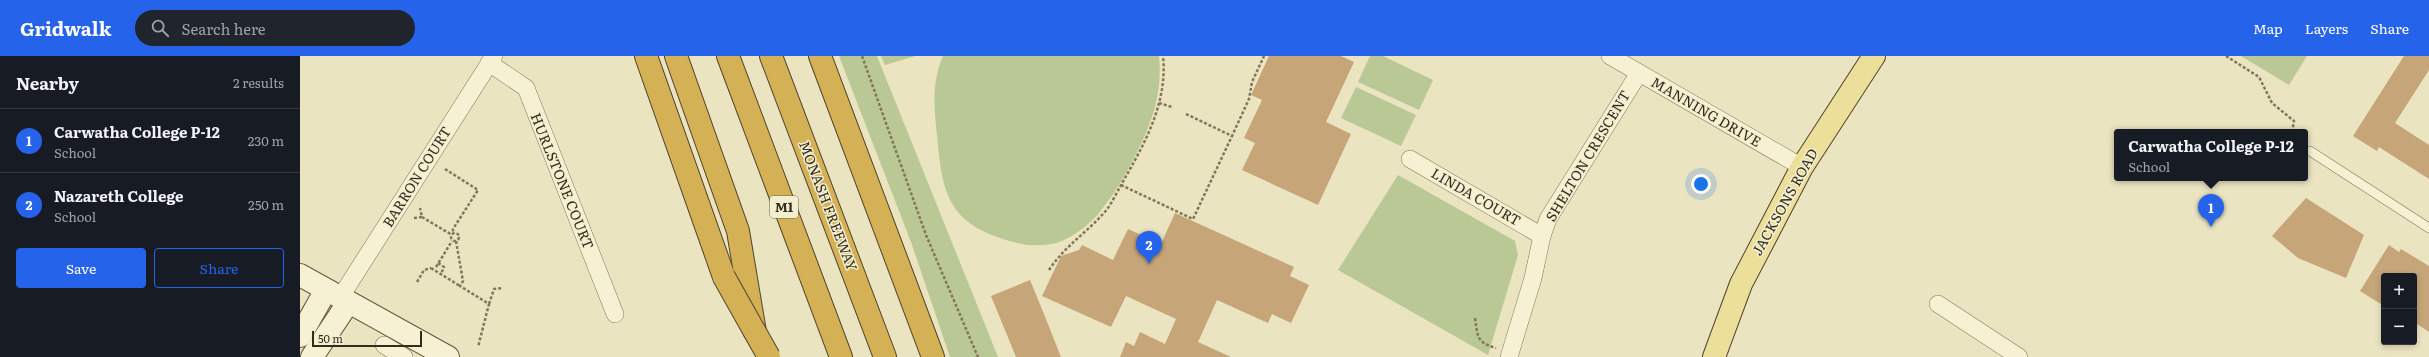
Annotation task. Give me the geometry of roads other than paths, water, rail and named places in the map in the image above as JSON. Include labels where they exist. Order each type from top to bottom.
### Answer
[{"type":"highway","points":[[646,56],[724,277],[769,357]]},
{"type":"highway","points":[[676,56],[738,231],[751,298],[758,350],[757,357]]},
{"type":"highway","name":"M1","points":[[728,56],[841,357]]},
{"type":"highway","points":[[820,56],[933,357]]},
{"type":"highway","name":"MONASH FREEWAY","points":[[773,60],[885,357]]},
{"type":"main road","name":"JACKSONS ROAD","points":[[1714,357],[1741,284],[1802,168],[1874,56]]},
{"type":"main road","points":[[300,274],[338,297],[448,357]]},
{"type":"main road","points":[[300,336],[338,297]]},
{"type":"main road","points":[[312,357],[338,297]]},
{"type":"street","name":"MANNING DRIVE","points":[[1610,56],[1802,168]]},
{"type":"street","name":"BARRON COURT","points":[[338,297],[491,59]]},
{"type":"street","name":"HURLSTONE COURT","points":[[491,59],[526,88],[615,314]]},
{"type":"street","name":"SHELTON CRESCENT","points":[[1510,355],[1533,278],[1542,236],[1554,209],[1639,72]]},
{"type":"street","name":"LINDA COURT","points":[[1410,159],[1542,236]]},
{"type":"street","points":[[1938,304],[2019,357]]},
{"type":"street","points":[[384,346],[404,357]]},
{"type":"lane","points":[[2310,151],[2429,228]]},
{"type":"place","name":"Carwatha College P-12","points":[[2211,227]]},
{"type":"place","name":"Nazareth College","points":[[1149,264]]}]
